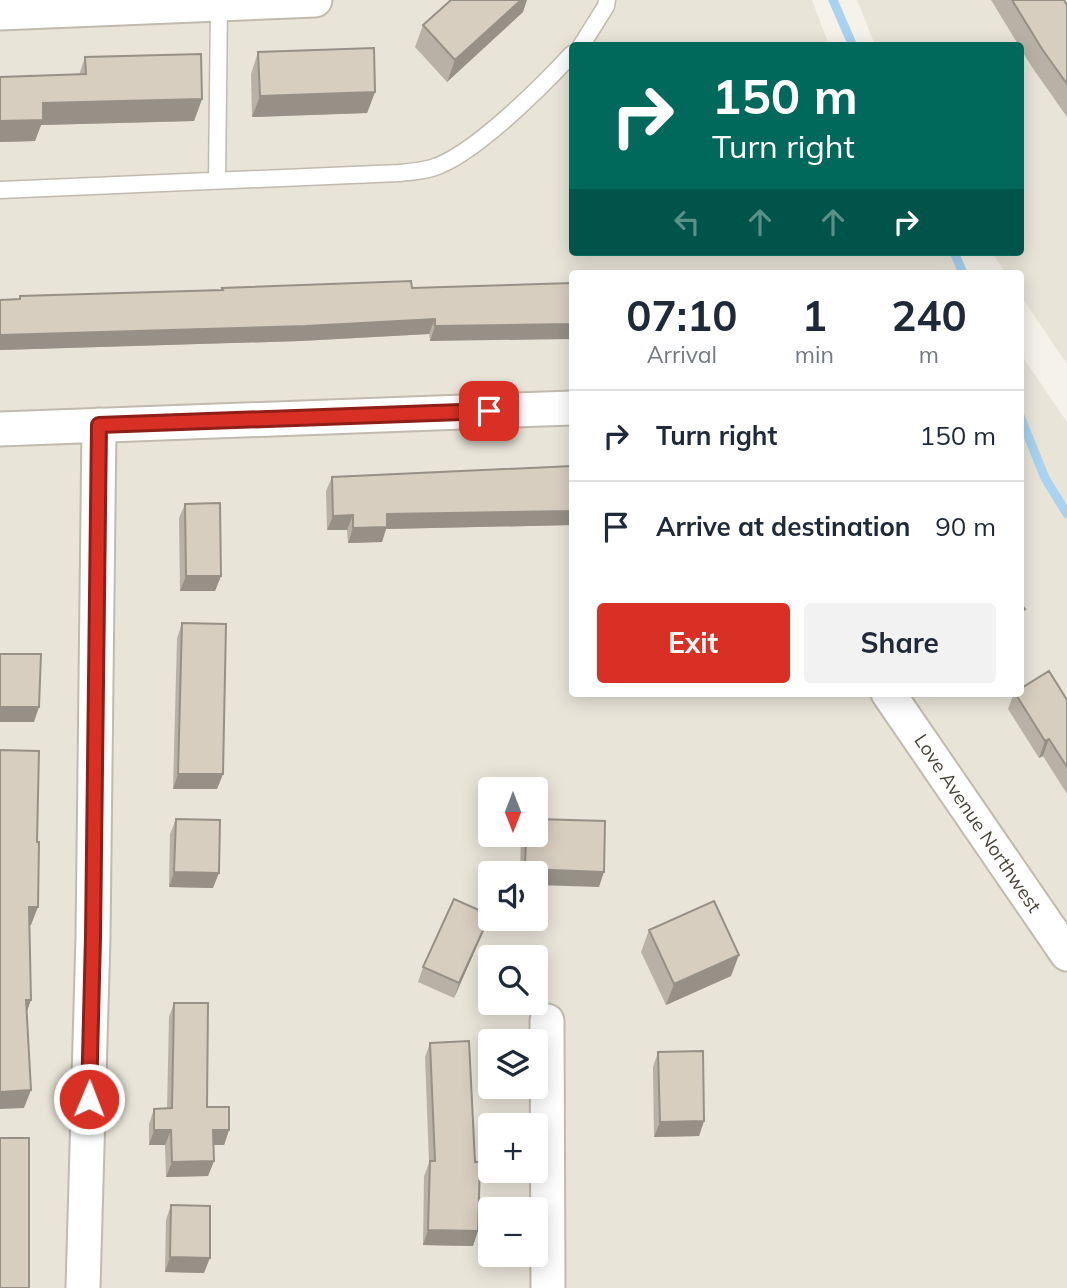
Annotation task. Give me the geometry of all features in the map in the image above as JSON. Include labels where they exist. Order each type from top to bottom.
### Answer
[{"type":"street","points":[[0,13],[315,0]]},
{"type":"street","points":[[0,429],[569,408]]},
{"type":"street","points":[[83,1288],[93,937],[99,425]]},
{"type":"street","name":"Love Avenue Northwest","points":[[891,697],[1067,954]]},
{"type":"street","points":[[547,1021],[548,1288]]},
{"type":"lane","points":[[584,42],[607,0]]},
{"type":"lane","points":[[217,180],[219,5]]},
{"type":"lane","points":[[0,190],[400,173],[433,168],[465,151],[543,85],[569,57]]},
{"type":"shaded area","points":[[0,0],[812,0],[828,42],[569,42],[569,256],[955,256],[964,270],[569,270],[569,697],[1024,697],[1024,359],[1067,422],[1067,1288],[0,1288]]},
{"type":"shaded area","points":[[857,0],[1067,0],[1067,364],[1024,301],[1024,270],[1004,270],[994,256],[1024,256],[1024,42],[874,42]]},
{"type":"building","points":[[451,0],[521,0],[455,60],[423,25]]},
{"type":"building","points":[[1012,0],[1064,0],[1067,5],[1067,84],[1042,49]]},
{"type":"building","points":[[374,48],[375,92],[260,96],[258,52]]},
{"type":"building","points":[[201,54],[202,99],[43,103],[43,120],[0,121],[0,77],[86,74],[85,57]]},
{"type":"building","points":[[411,281],[412,288],[569,283],[569,324],[435,326],[435,319],[306,326],[0,335],[0,300],[20,299],[20,296],[223,290],[222,288]]},
{"type":"building","points":[[569,466],[569,511],[387,514],[387,527],[353,528],[353,515],[333,516],[332,477]]},
{"type":"building","points":[[220,503],[221,576],[186,576],[185,504]]},
{"type":"building","points":[[182,623],[226,624],[223,774],[178,774]]},
{"type":"building","points":[[0,654],[41,654],[39,707],[0,707]]},
{"type":"building","points":[[1049,671],[1067,700],[1067,767],[1049,739],[1045,741],[1018,697],[1024,697],[1024,687]]},
{"type":"building","points":[[0,750],[39,751],[39,842],[38,907],[29,907],[31,1000],[26,1000],[31,1090],[0,1092]]},
{"type":"building","points":[[176,819],[220,820],[219,873],[174,872]]},
{"type":"building","points":[[548,819],[605,821],[604,872],[548,870],[548,861],[525,861],[526,847],[548,847]]},
{"type":"building","points":[[454,899],[478,910],[478,931],[483,931],[459,983],[423,967]]},
{"type":"building","points":[[714,901],[739,955],[674,984],[649,930]]},
{"type":"building","points":[[174,1003],[208,1003],[207,1107],[229,1107],[229,1130],[213,1130],[214,1161],[172,1162],[171,1130],[154,1130],[154,1109],[172,1108]]},
{"type":"building","points":[[469,1041],[475,1162],[478,1162],[479,1183],[478,1231],[428,1230],[430,1161],[435,1161],[430,1043]]},
{"type":"building","points":[[703,1051],[704,1121],[660,1122],[658,1052]]},
{"type":"building","points":[[0,1138],[29,1138],[29,1288],[0,1288]]},
{"type":"building","points":[[171,1205],[210,1206],[210,1258],[170,1257]]},
{"type":"waterway","points":[[833,0],[851,42]]},
{"type":"waterway","points":[[956,256],[962,270]]},
{"type":"waterway","points":[[1024,426],[1045,478],[1067,514]]},
{"type":"route","points":[[89,1099],[99,425],[489,411]]}]
